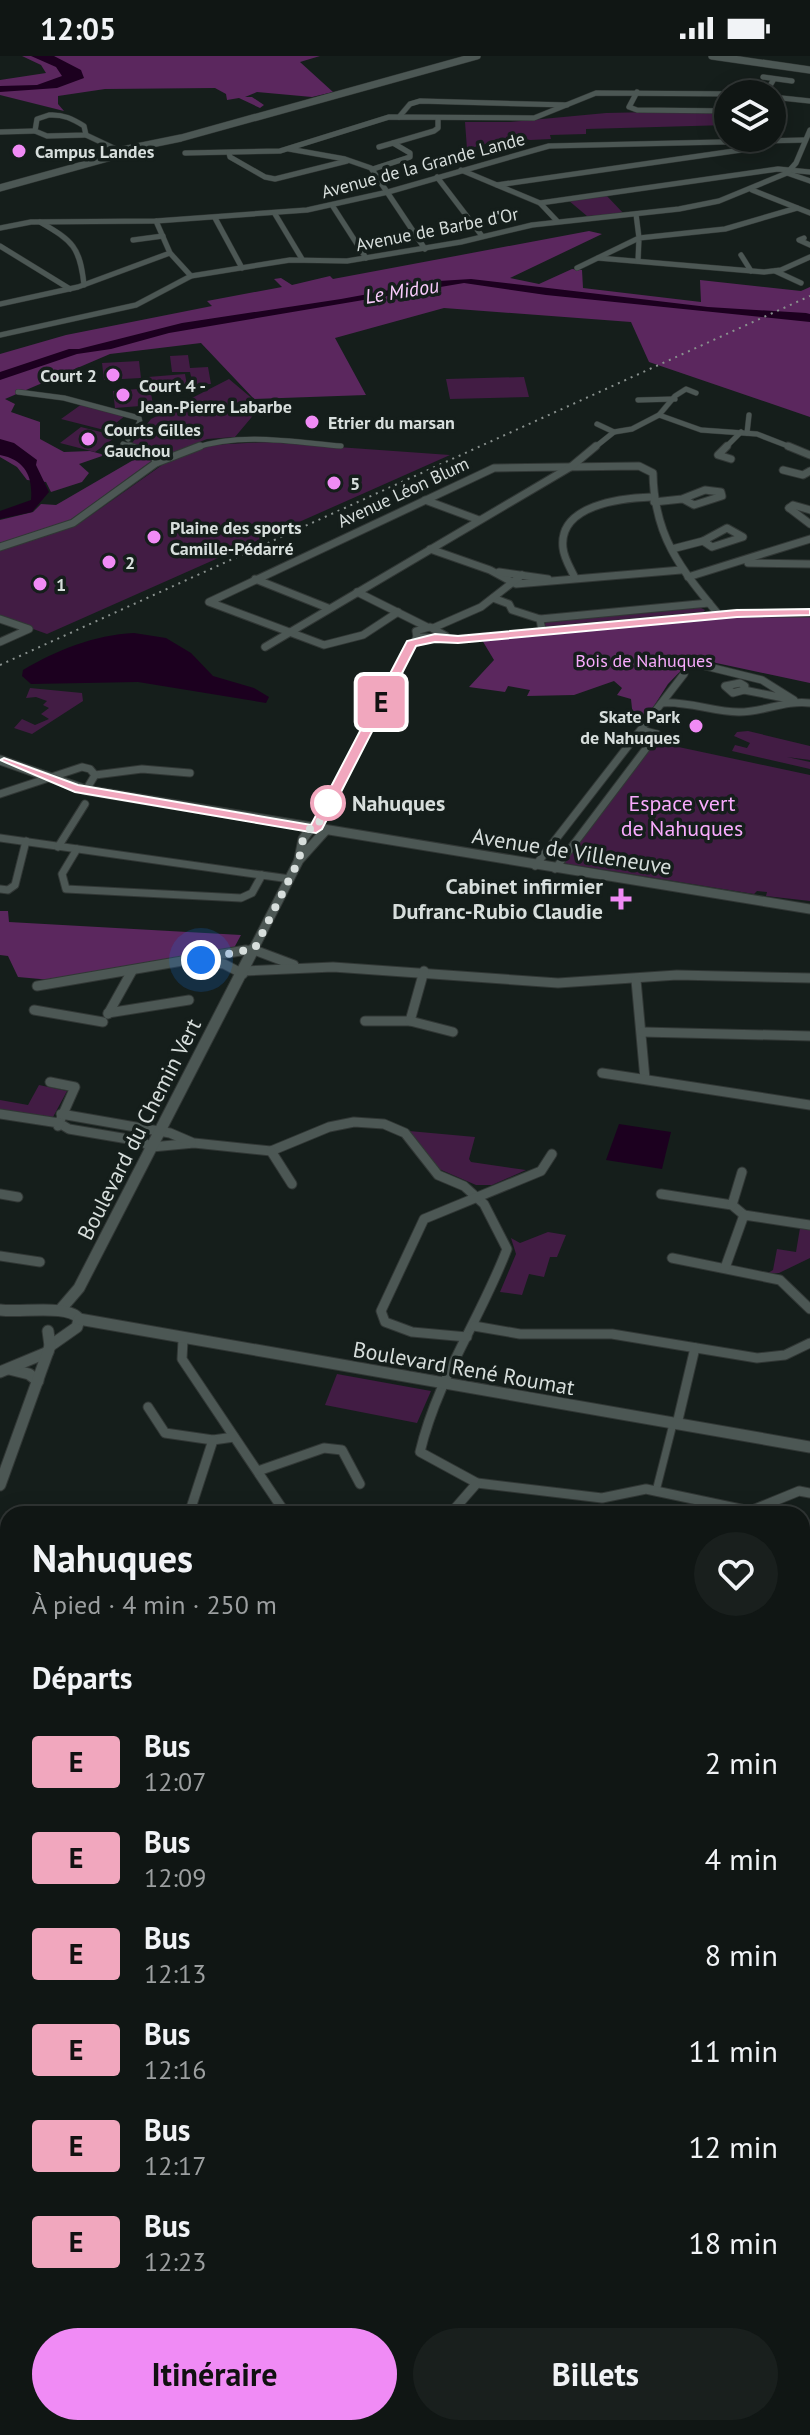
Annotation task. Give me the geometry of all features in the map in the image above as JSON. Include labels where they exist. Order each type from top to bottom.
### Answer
[{"type":"main road","points":[[0,189],[477,56]]},
{"type":"main road","name":"Avenue de Villeneuve","points":[[0,760],[49,780],[86,790],[810,909]]},
{"type":"street","points":[[712,56],[810,70]]},
{"type":"street","points":[[763,77],[792,81]]},
{"type":"street","points":[[637,92],[629,107],[637,110],[714,111]]},
{"type":"street","points":[[185,153],[270,153],[289,149],[313,138],[399,117],[534,118],[596,93],[714,93]]},
{"type":"street","points":[[786,98],[810,101]]},
{"type":"street","points":[[399,117],[410,104],[420,101],[567,105]]},
{"type":"street","points":[[35,131],[37,119],[43,115],[65,115],[84,126],[86,135]]},
{"type":"street","points":[[379,147],[438,128],[438,119]]},
{"type":"street","points":[[792,168],[810,130]]},
{"type":"street","points":[[0,132],[86,135],[120,154]]},
{"type":"street","points":[[193,135],[181,145],[203,152]]},
{"type":"street","points":[[423,135],[437,142]]},
{"type":"street","name":"Avenue de la Grande Lande","points":[[786,140],[805,140]]},
{"type":"street","name":"Avenue de la Grande Lande","points":[[0,228],[39,222],[156,221],[275,214],[388,192],[549,146],[714,141]]},
{"type":"street","points":[[373,169],[410,157],[410,153],[393,143]]},
{"type":"street","points":[[289,149],[349,160],[373,169],[425,249]]},
{"type":"street","points":[[497,185],[727,152]]},
{"type":"street","points":[[229,153],[239,162],[275,179],[349,160]]},
{"type":"street","points":[[792,168],[809,175]]},
{"type":"street","points":[[540,203],[792,168],[809,175]]},
{"type":"street","name":"Avenue de Barbe d'Or","points":[[0,335],[136,305],[191,276],[302,259],[338,262],[425,249],[557,221],[696,206],[752,190],[792,168]]},
{"type":"street","points":[[461,170],[540,203],[557,221]]},
{"type":"street","points":[[437,177],[482,236]]},
{"type":"street","points":[[752,190],[810,213]]},
{"type":"street","points":[[332,205],[366,258]]},
{"type":"street","points":[[577,268],[639,238],[725,229],[797,208]]},
{"type":"street","points":[[275,214],[302,259]]},
{"type":"street","points":[[636,214],[638,261]]},
{"type":"street","points":[[215,218],[242,268]]},
{"type":"street","points":[[156,221],[170,253],[191,276]]},
{"type":"street","points":[[39,222],[74,242],[82,261],[84,285]]},
{"type":"street","points":[[133,240],[163,236]]},
{"type":"street","points":[[804,238],[799,240],[810,245]]},
{"type":"street","points":[[0,246],[70,289]]},
{"type":"street","points":[[1,303],[84,285],[170,253]]},
{"type":"street","points":[[741,255],[740,259],[751,271]]},
{"type":"street","points":[[598,258],[764,272],[775,271],[810,257]]},
{"type":"street","points":[[775,271],[801,283]]},
{"type":"street","points":[[677,386],[696,393]]},
{"type":"street","points":[[265,647],[572,466],[595,444],[614,432],[632,429],[659,415],[675,396],[686,389]]},
{"type":"street","points":[[18,392],[64,398],[139,418],[140,422],[126,442],[154,456],[156,463]]},
{"type":"street","points":[[638,400],[675,399]]},
{"type":"street","points":[[659,415],[701,430],[744,432],[810,455]]},
{"type":"street","points":[[731,459],[718,455],[744,432],[749,415]]},
{"type":"street","points":[[597,424],[614,432]]},
{"type":"street","points":[[0,547],[73,523],[156,463],[209,443],[266,440],[341,446]]},
{"type":"street","points":[[572,466],[639,466],[653,473],[653,500],[661,529],[681,570],[719,615]]},
{"type":"street","name":"Avenue Léon Blum","points":[[398,612],[363,635],[324,645],[209,602],[494,468],[572,466]]},
{"type":"street","points":[[783,470],[803,475],[810,471]]},
{"type":"street","points":[[575,578],[563,549],[569,525],[583,513],[609,500],[683,499],[710,488],[721,492],[722,496],[694,505],[683,499]]},
{"type":"street","points":[[425,500],[479,520]]},
{"type":"street","points":[[808,520],[789,506],[810,510]]},
{"type":"street","points":[[672,549],[703,541],[727,528],[743,537],[712,547],[703,541]]},
{"type":"street","points":[[688,577],[810,539]]},
{"type":"street","points":[[430,549],[490,570],[516,584],[681,570]]},
{"type":"street","points":[[777,551],[777,557],[784,564]]},
{"type":"street","points":[[737,563],[810,564]]},
{"type":"street","points":[[490,570],[555,580]]},
{"type":"street","points":[[317,830],[428,632],[493,598],[516,584],[522,575]]},
{"type":"street","points":[[255,579],[328,608]]},
{"type":"street","points":[[357,592],[398,612],[428,632],[458,639],[719,615],[810,613]]},
{"type":"street","points":[[493,598],[509,604],[512,610],[540,619],[709,603]]},
{"type":"street","points":[[0,619],[29,629],[0,642]]},
{"type":"street","points":[[540,619],[542,631]]},
{"type":"street","points":[[697,664],[762,680],[794,700]]},
{"type":"street","points":[[535,866],[684,674]]},
{"type":"street","points":[[744,690],[810,703]]},
{"type":"street","points":[[662,703],[680,701],[742,712],[794,700]]},
{"type":"street","points":[[555,869],[657,734],[641,730]]},
{"type":"street","points":[[86,790],[95,775],[140,763],[190,773]]},
{"type":"street","points":[[0,794],[49,780],[76,768],[90,769],[95,775]]},
{"type":"street","points":[[58,847],[85,804]]},
{"type":"street","points":[[287,825],[303,839]]},
{"type":"street","name":"Boulevard du Chemin Vert","points":[[299,860],[303,839],[317,830]]},
{"type":"street","name":"Boulevard du Chemin Vert","points":[[46,1328],[44,1319],[79,1288],[317,830]]},
{"type":"street","points":[[0,838],[290,879]]},
{"type":"street","points":[[0,889],[8,890],[15,885],[26,841]]},
{"type":"street","points":[[77,849],[62,874],[66,889],[241,898],[252,893],[262,875]]},
{"type":"street","points":[[37,986],[254,949],[297,966]]},
{"type":"street","points":[[201,960],[224,964],[243,972],[297,966],[424,971],[558,983],[677,975],[810,978]]},
{"type":"street","points":[[105,1020],[132,971]]},
{"type":"street","points":[[410,1021],[424,971]]},
{"type":"street","points":[[636,980],[645,1079]]},
{"type":"street","points":[[34,1010],[105,1020],[189,1000]]},
{"type":"street","points":[[365,1021],[410,1021],[453,1032]]},
{"type":"street","points":[[642,1032],[810,1036]]},
{"type":"street","points":[[602,1073],[810,1105]]},
{"type":"street","points":[[50,1082],[75,1087],[59,1121]]},
{"type":"street","points":[[0,1114],[160,1132],[194,1143],[250,1151],[271,1151],[329,1127],[354,1122],[384,1124],[405,1133],[438,1175],[464,1186],[484,1204],[507,1249],[474,1326],[424,1425],[420,1452],[477,1483],[602,1498],[646,1489],[726,1506]]},
{"type":"street","points":[[59,1121],[69,1129],[140,1141],[152,1147],[194,1143]]},
{"type":"street","points":[[271,1151],[292,1184]]},
{"type":"street","points":[[467,1337],[397,1328],[385,1322],[381,1311],[424,1219],[541,1171],[552,1154]]},
{"type":"street","points":[[732,1205],[742,1172]]},
{"type":"street","points":[[0,1194],[18,1197]]},
{"type":"street","points":[[661,1194],[732,1205],[744,1215],[810,1225]]},
{"type":"street","points":[[725,1268],[744,1215]]},
{"type":"street","points":[[0,1256],[40,1262]]},
{"type":"street","points":[[672,1258],[780,1280],[810,1309]]},
{"type":"street","name":"Boulevard du Chemin Vert","points":[[75,1323],[79,1288]]},
{"type":"street","points":[[0,1310],[22,1313],[57,1310],[75,1323]]},
{"type":"street","points":[[22,1313],[57,1334],[75,1323]]},
{"type":"street","points":[[4,1370],[49,1349],[75,1323]]},
{"type":"street","name":"Boulevard René Roumat","points":[[75,1323],[810,1447]]},
{"type":"street","points":[[474,1326],[520,1334],[612,1334],[757,1358],[777,1357],[798,1351],[810,1343]]},
{"type":"street","points":[[0,1485],[49,1349],[46,1328]]},
{"type":"street","points":[[183,1340],[182,1359],[281,1506]]},
{"type":"street","points":[[656,1491],[695,1348]]},
{"type":"street","points":[[4,1370],[29,1374],[38,1381]]},
{"type":"street","points":[[148,1407],[165,1433],[213,1440],[234,1437]]},
{"type":"street","points":[[192,1506],[213,1440]]},
{"type":"street","points":[[258,1471],[324,1448],[342,1450],[360,1484]]},
{"type":"street","points":[[457,1506],[477,1483]]},
{"type":"street","points":[[762,1506],[799,1491],[810,1493]]},
{"type":"green space","points":[[22,56],[320,56],[300,62],[333,92],[312,97],[257,92],[245,97],[252,97],[264,105],[260,108],[239,98],[227,100],[226,94],[215,88],[105,89],[58,96],[58,104],[64,111],[0,95],[0,80],[46,73],[41,65]]},
{"type":"green space","points":[[714,112],[714,125],[586,129],[586,134],[550,135],[551,139],[530,140],[516,136],[467,149],[465,122],[510,122],[606,113]]},
{"type":"green space","points":[[606,195],[624,214],[587,216],[568,200]]},
{"type":"green space","points":[[589,231],[602,234],[510,278],[539,284],[572,269],[582,270],[583,288],[701,302],[700,280],[801,291],[810,287],[810,417],[649,362],[631,322],[444,308],[335,338],[366,395],[254,399],[201,343],[110,354],[5,399],[15,404],[11,412],[40,422],[40,439],[64,452],[90,451],[105,455],[79,464],[89,473],[82,482],[51,492],[46,482],[27,480],[17,467],[0,457],[0,354],[66,335],[212,306],[207,301],[282,287],[274,279],[281,278],[292,285],[330,276],[333,279]]},
{"type":"green space","points":[[188,355],[190,368],[208,367],[211,384],[193,385],[190,372],[172,372],[170,356]]},
{"type":"green space","points":[[139,361],[141,378],[104,380],[102,363]]},
{"type":"green space","points":[[185,374],[188,391],[151,393],[153,405],[115,408],[113,391],[150,388],[148,377]]},
{"type":"green space","points":[[524,377],[529,397],[450,399],[446,379]]},
{"type":"green space","points":[[229,379],[261,406],[235,437],[207,439],[161,457],[132,443],[151,419]]},
{"type":"green space","points":[[82,404],[126,415],[116,423],[130,427],[120,434],[61,419]]},
{"type":"green space","name":"Courts Gilles Gauchou","points":[[81,427],[117,436],[95,452],[60,443]]},
{"type":"green space","name":"Plaine des sports Camille-Pédarré","points":[[267,442],[450,455],[47,634],[0,617],[0,549],[80,523],[165,463],[209,445]]},
{"type":"green space","points":[[142,455],[153,460],[69,521],[0,543],[0,520],[33,512],[41,504],[56,505]]},
{"type":"green space","points":[[699,607],[705,610],[703,613],[550,628],[544,625],[547,621]]},
{"type":"green space","name":"Bois de Nahuques","points":[[757,615],[810,616],[810,683],[693,658],[668,684],[643,723],[633,718],[631,699],[617,695],[622,688],[614,681],[574,695],[527,696],[530,690],[508,686],[505,692],[469,687],[494,660],[482,640]]},
{"type":"green space","points":[[30,688],[82,693],[83,701],[32,734],[14,728],[22,719],[35,725],[49,719],[41,714],[49,708],[43,705],[47,701],[36,697],[26,698]]},
{"type":"green space","points":[[748,731],[810,746],[810,760],[787,757],[810,762],[810,769],[732,751],[735,745],[747,748],[750,743],[734,736],[737,732]]},
{"type":"green space","name":"Espace vert de Nahuques","points":[[655,742],[810,775],[810,901],[562,863]]},
{"type":"green space","points":[[0,911],[8,911],[9,922],[241,935],[234,948],[51,980],[18,977],[8,956],[0,955]]},
{"type":"green space","points":[[39,1085],[67,1091],[53,1117],[0,1109],[0,1100],[28,1105]]},
{"type":"green space","points":[[409,1131],[475,1137],[469,1159],[471,1162],[526,1170],[492,1185],[476,1185],[439,1169]]},
{"type":"green space","points":[[800,1228],[810,1230],[810,1258],[779,1273],[768,1273],[773,1270],[777,1249],[796,1252]]},
{"type":"green space","points":[[548,1232],[566,1235],[557,1257],[550,1257],[544,1277],[529,1274],[522,1295],[500,1292],[516,1254],[511,1238],[520,1243]]},
{"type":"green space","points":[[337,1374],[431,1391],[417,1423],[325,1405]]},
{"type":"water","points":[[31,56],[54,56],[81,70],[84,78],[57,88],[0,92],[0,86],[37,85],[62,76],[56,67]]},
{"type":"water","name":"Le Midou","points":[[471,279],[708,307],[806,313],[810,314],[810,322],[546,295],[464,283],[169,333],[111,349],[77,354],[0,380],[0,372],[69,349],[182,323],[439,281]]},
{"type":"water","points":[[0,439],[14,443],[37,460],[36,465],[49,492],[32,512],[0,519],[0,511],[31,500],[31,484],[21,465],[0,455]]},
{"type":"water","points":[[134,633],[166,638],[191,653],[213,676],[254,688],[269,697],[266,703],[138,682],[31,684],[22,676],[23,670],[76,645]]},
{"type":"water","points":[[619,1124],[671,1132],[662,1169],[606,1160]]},
{"type":"railway","points":[[0,665],[810,296]]},
{"type":"bus line","name":"E","points":[[0,760],[75,788],[316,829],[411,644],[435,638],[458,639],[737,613],[810,613]]},
{"type":"place","name":"Campus Landes","points":[[19,151]]},
{"type":"place","name":"Court 2","points":[[113,375]]},
{"type":"place","name":"Court 4 - Jean-Pierre Labarbe","points":[[123,395]]},
{"type":"place","name":"Etrier du marsan","points":[[312,422]]},
{"type":"place","name":"Courts Gilles Gauchou","points":[[88,439]]},
{"type":"place","name":"5","points":[[334,483]]},
{"type":"place","name":"Plaine des sports Camille-Pédarré","points":[[154,537]]},
{"type":"place","name":"2","points":[[109,562]]},
{"type":"place","name":"1","points":[[40,584]]},
{"type":"place","name":"Skate Park de Nahuques","points":[[696,726]]},
{"type":"place","name":"Nahuques","points":[[328,803]]},
{"type":"place","name":"Cabinet infirmier Dufranc-Rubio Claudie","points":[[621,899]]},
{"type":"route","points":[[201,960],[255,948],[299,860],[303,839],[310,829],[316,829],[328,803]]}]
